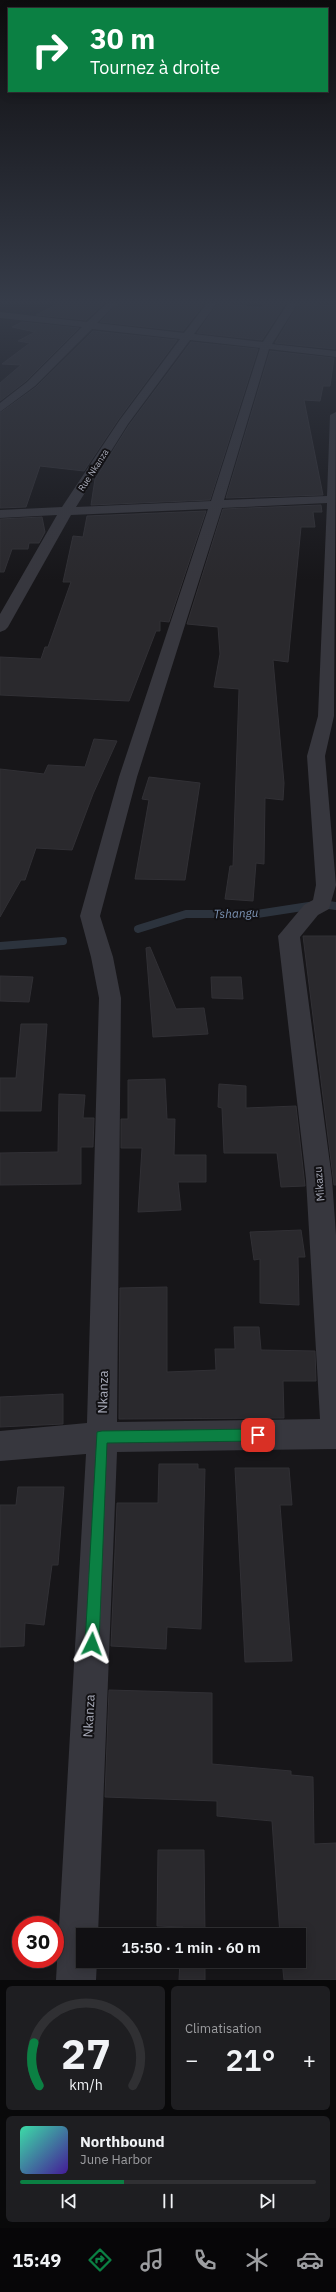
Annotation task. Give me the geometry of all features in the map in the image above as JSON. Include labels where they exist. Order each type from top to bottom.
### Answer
[{"type":"street","points":[[0,409],[17,395]]},
{"type":"street","name":"Rue Nkanza","points":[[0,627],[67,510],[143,395]]},
{"type":"street","name":"Nkanza","points":[[76,1980],[102,1437],[110,1044],[110,998],[102,957],[90,916],[128,777],[216,505],[249,395]]},
{"type":"street","points":[[0,514],[334,500],[336,415]]},
{"type":"street","name":"Mikazu","points":[[334,500],[326,716],[316,756],[326,885],[322,904],[310,910],[289,936],[319,1179],[336,1433]]},
{"type":"street","points":[[0,1446],[102,1437],[336,1433]]},
{"type":"building","points":[[0,395],[7,395],[0,401]]},
{"type":"building","points":[[24,395],[136,395],[84,471],[40,466],[26,507],[0,508],[0,413]]},
{"type":"building","points":[[151,395],[243,395],[210,500],[91,505],[95,479],[129,425]]},
{"type":"building","points":[[257,395],[321,395],[320,401],[304,400],[323,495],[226,498]]},
{"type":"building","points":[[321,505],[322,512],[313,512],[315,527],[301,527],[288,662],[273,660],[284,783],[283,800],[265,798],[264,864],[256,863],[253,901],[225,899],[230,866],[233,866],[239,689],[214,687],[220,654],[218,627],[187,624],[223,509]]},
{"type":"building","points":[[206,511],[169,622],[160,621],[160,631],[156,631],[129,701],[0,695],[0,657],[41,659],[45,647],[48,647],[71,582],[63,582],[73,536],[83,537],[87,516]]},
{"type":"building","points":[[42,517],[45,532],[39,543],[29,543],[28,549],[12,549],[4,572],[0,572],[0,519]]},
{"type":"building","points":[[94,739],[117,741],[93,794],[72,850],[36,848],[25,880],[21,880],[0,917],[0,769],[44,774],[48,765],[85,767]]},
{"type":"building","points":[[149,777],[200,783],[185,880],[135,879],[149,800],[142,799]]},
{"type":"building","points":[[303,936],[336,936],[336,1185],[334,1185]]},
{"type":"building","points":[[150,947],[176,1009],[204,1008],[208,1034],[153,1037],[146,948]]},
{"type":"building","points":[[0,976],[33,977],[29,1002],[0,1001]]},
{"type":"building","points":[[211,977],[241,977],[243,999],[212,998]]},
{"type":"building","points":[[21,1024],[47,1024],[41,1111],[0,1111],[0,1078],[16,1078]]},
{"type":"building","points":[[165,1079],[167,1119],[175,1119],[174,1155],[206,1155],[206,1182],[178,1182],[181,1210],[138,1212],[142,1148],[121,1148],[121,1119],[128,1119],[128,1080]]},
{"type":"building","points":[[219,1084],[246,1086],[246,1108],[296,1106],[305,1186],[281,1187],[277,1153],[224,1153],[222,1108],[218,1107]]},
{"type":"building","points":[[59,1094],[85,1095],[83,1118],[94,1118],[93,1147],[81,1147],[81,1184],[0,1185],[0,1153],[58,1152]]},
{"type":"building","points":[[301,1230],[305,1257],[298,1257],[299,1305],[260,1303],[260,1259],[254,1260],[250,1232]]},
{"type":"building","points":[[167,1287],[167,1372],[216,1370],[215,1349],[235,1349],[234,1327],[259,1327],[261,1350],[315,1351],[316,1381],[283,1381],[284,1418],[119,1419],[120,1288]]},
{"type":"building","points":[[63,1394],[63,1424],[0,1427],[0,1397]]},
{"type":"building","points":[[159,1464],[198,1464],[198,1469],[205,1469],[201,1629],[167,1627],[166,1649],[111,1646],[117,1503],[158,1503]]},
{"type":"building","points":[[235,1468],[289,1468],[292,1505],[280,1505],[292,1661],[245,1662]]},
{"type":"building","points":[[18,1487],[64,1487],[58,1565],[52,1565],[44,1625],[25,1623],[24,1646],[0,1647],[0,1505],[16,1505]]},
{"type":"building","points":[[109,1690],[212,1693],[212,1764],[291,1771],[291,1775],[313,1777],[314,1844],[336,1843],[336,1980],[284,1980],[283,1968],[306,1968],[306,1928],[280,1928],[272,1821],[217,1816],[217,1801],[105,1797]]},
{"type":"building","points":[[158,1850],[204,1850],[205,1928],[157,1926]]},
{"type":"building","points":[[180,1968],[205,1968],[205,1980],[179,1980]]},
{"type":"waterway","name":"Tshangu","points":[[138,929],[186,914],[257,914],[322,904],[336,906]]},
{"type":"waterway","name":"Tshangu","points":[[0,946],[63,941]]},
{"type":"route","points":[[92,1644],[102,1437],[258,1435]]}]
